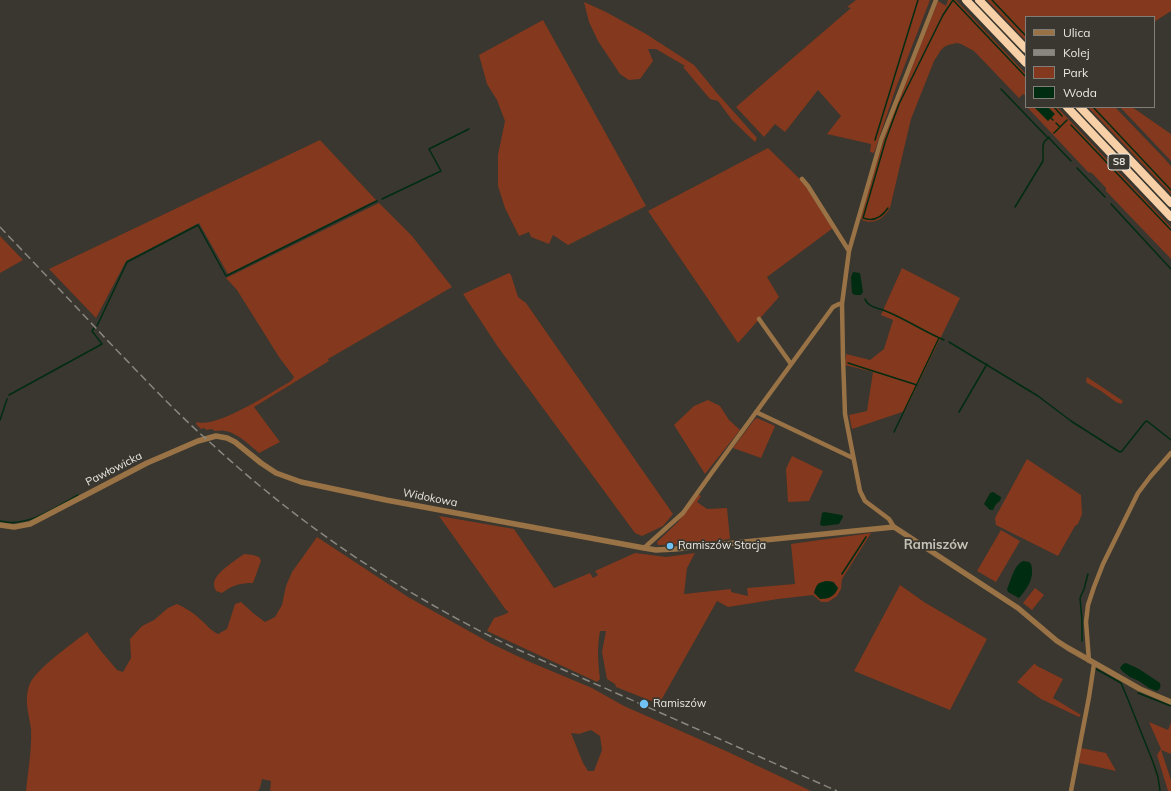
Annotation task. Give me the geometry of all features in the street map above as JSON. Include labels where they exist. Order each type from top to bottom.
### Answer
[{"type":"highway","points":[[966,0],[1025,63]]},
{"type":"highway","points":[[979,0],[1025,48]]},
{"type":"highway","name":"S8","points":[[1068,108],[1171,217]]},
{"type":"highway","name":"S8","points":[[1081,108],[1171,203]]},
{"type":"street","points":[[936,0],[881,140],[849,251],[842,304],[845,414],[862,497],[865,502],[889,519],[894,527],[1018,608],[1057,641],[1140,689],[1171,702]]},
{"type":"street","points":[[802,179],[849,251]]},
{"type":"street","points":[[644,548],[683,513],[833,307],[842,304]]},
{"type":"street","points":[[759,319],[791,364]]},
{"type":"street","points":[[756,412],[853,458]]},
{"type":"street","name":"Pawłowicka","points":[[0,525],[14,527],[30,524],[147,463],[210,437],[223,437],[238,444]]},
{"type":"street","name":"Widokowa","points":[[238,444],[271,470],[281,476],[301,482],[409,504],[656,550],[894,527]]},
{"type":"street","points":[[1071,791],[1089,697],[1092,662],[1086,627],[1088,605],[1101,570],[1138,493],[1171,453]]},
{"type":"green space","points":[[856,0],[930,0],[897,85],[874,153],[870,152],[871,144],[827,134],[841,116],[818,90],[785,132],[775,124],[764,137],[736,107],[851,8],[847,7]]},
{"type":"green space","points":[[948,0],[956,0],[1025,73],[1025,95],[1023,94],[1019,98],[974,51],[957,43],[944,47],[934,61],[911,119],[890,208],[881,218],[869,222],[865,221],[861,219],[861,217],[890,121],[938,1],[946,6]]},
{"type":"green space","points":[[987,0],[1171,0],[1171,11],[1155,21],[1155,16],[1025,16],[1025,40]]},
{"type":"green space","points":[[584,2],[606,12],[646,34],[694,65],[757,138],[755,142],[732,120],[718,101],[710,99],[683,67],[685,66],[656,49],[648,49],[653,61],[640,79],[629,80],[620,74],[598,41],[589,22]]},
{"type":"green space","points":[[543,20],[646,206],[568,245],[553,235],[549,244],[531,237],[529,232],[519,236],[505,208],[498,186],[498,155],[505,121],[497,100],[487,84],[479,55]]},
{"type":"green space","points":[[1028,108],[1058,108],[1171,227],[1171,259],[1106,191],[1106,188],[1092,173],[1088,172]]},
{"type":"green space","points":[[1089,108],[1116,108],[1164,158],[1171,166],[1171,194]]},
{"type":"green space","points":[[1121,108],[1133,108],[1171,134],[1171,161]]},
{"type":"green space","points":[[320,140],[376,200],[228,274],[199,223],[126,261],[96,318],[49,269]]},
{"type":"green space","points":[[768,148],[806,185],[833,228],[767,277],[779,297],[738,343],[648,211]]},
{"type":"green space","points":[[379,203],[412,236],[452,287],[328,359],[329,361],[254,407],[280,442],[259,453],[234,434],[223,431],[215,431],[212,429],[201,429],[196,424],[197,422],[206,423],[230,415],[271,393],[291,381],[294,377],[279,357],[237,290],[226,278]]},
{"type":"green space","points":[[0,236],[23,260],[0,273]]},
{"type":"green space","points":[[902,268],[960,298],[905,411],[852,429],[849,415],[867,411],[873,372],[845,365],[846,354],[870,360],[884,349],[893,320],[881,315]]},
{"type":"green space","points":[[509,273],[518,297],[526,303],[673,514],[663,526],[642,536],[635,533],[498,347],[463,294]]},
{"type":"green space","points":[[1087,377],[1123,401],[1121,404],[1087,383]]},
{"type":"green space","points":[[708,400],[720,406],[729,420],[740,430],[705,474],[674,425],[694,406]]},
{"type":"green space","points":[[757,418],[775,426],[761,458],[733,448]]},
{"type":"green space","points":[[792,456],[823,471],[809,501],[788,502],[786,469]]},
{"type":"green space","points":[[1027,459],[1081,495],[1082,514],[1078,524],[1075,526],[1058,556],[996,525],[995,518]]},
{"type":"green space","points":[[698,494],[701,496],[697,502],[707,509],[727,508],[730,539],[695,544],[658,545],[657,542],[678,522]]},
{"type":"green space","points":[[439,516],[514,529],[554,588],[590,573],[593,578],[598,575],[595,571],[635,553],[666,557],[695,553],[687,568],[684,594],[731,589],[731,592],[748,596],[747,588],[795,584],[791,544],[871,533],[842,579],[841,589],[837,596],[828,602],[821,602],[813,595],[728,607],[717,601],[659,704],[616,687],[615,684],[607,679],[602,652],[606,631],[600,631],[598,655],[600,679],[597,682],[487,631],[494,618],[509,612],[506,610]],"holes":[[[827,581],[834,582],[838,588],[814,593],[819,583]]]},
{"type":"green space","points":[[1001,530],[1020,541],[996,582],[977,571]]},
{"type":"green space","points":[[317,537],[408,597],[492,644],[592,688],[624,706],[726,751],[811,791],[270,791],[271,781],[262,779],[258,791],[26,791],[31,737],[27,702],[29,686],[38,672],[54,658],[87,632],[117,670],[123,672],[131,658],[130,639],[142,626],[154,620],[168,608],[177,604],[193,613],[218,634],[227,629],[235,604],[241,602],[265,622],[275,617],[282,605],[286,586],[292,572]],"holes":[[[591,730],[600,736],[602,750],[594,771],[588,771],[583,763],[571,733],[579,734]]]},
{"type":"green space","points":[[244,554],[259,557],[261,561],[253,583],[237,585],[222,593],[216,591],[214,587],[215,580],[221,571]]},
{"type":"green space","points":[[900,585],[924,602],[987,639],[950,710],[854,671]]},
{"type":"green space","points":[[1035,588],[1044,595],[1032,610],[1023,603]]},
{"type":"green space","points":[[1034,664],[1063,679],[1053,698],[1081,715],[1079,717],[1041,699],[1017,682]]},
{"type":"green space","points":[[1149,722],[1168,730],[1171,723],[1171,754],[1161,750],[1171,780],[1171,791],[1168,791],[1157,755],[1161,749]]},
{"type":"green space","points":[[1081,748],[1106,753],[1116,771],[1079,763]]},
{"type":"water","points":[[1035,108],[1049,108],[1055,114],[1048,121]]},
{"type":"water","points":[[853,272],[860,273],[863,292],[861,295],[855,295],[852,293],[851,277]]},
{"type":"water","points":[[993,492],[1001,497],[1001,499],[993,510],[990,510],[984,504],[990,493]]},
{"type":"water","points":[[822,513],[842,515],[843,517],[839,524],[823,526],[820,525]]},
{"type":"water","points":[[1023,561],[1031,564],[1032,573],[1028,586],[1019,598],[1008,592],[1007,589],[1015,569]]},
{"type":"water","points":[[827,581],[833,582],[838,588],[831,596],[820,599],[814,593],[819,583]]},
{"type":"water","points":[[1126,663],[1139,669],[1160,683],[1160,689],[1157,691],[1149,688],[1122,671],[1120,668]]},
{"type":"waterway","points":[[875,140],[918,0]]},
{"type":"waterway","points":[[953,0],[1025,76]]},
{"type":"waterway","points":[[888,208],[877,218],[863,218],[886,139],[899,104],[943,15],[953,0]]},
{"type":"waterway","points":[[992,0],[1025,35]]},
{"type":"waterway","points":[[1001,89],[1048,138]]},
{"type":"waterway","points":[[1055,108],[1062,116]]},
{"type":"waterway","points":[[1094,108],[1171,190]]},
{"type":"waterway","points":[[1054,133],[1067,120]]},
{"type":"waterway","points":[[1056,123],[1060,127]]},
{"type":"waterway","points":[[1071,125],[1171,230]]},
{"type":"waterway","points":[[382,199],[441,171],[429,149],[469,129]]},
{"type":"waterway","points":[[1015,207],[1043,161],[1043,146],[1044,142],[1049,137]]},
{"type":"waterway","points":[[1049,138],[1071,161]]},
{"type":"waterway","points":[[1077,168],[1105,197]]},
{"type":"waterway","points":[[97,326],[127,262],[198,225],[226,276],[377,201]]},
{"type":"waterway","points":[[1111,204],[1171,269]]},
{"type":"waterway","points":[[865,299],[872,306],[895,315],[944,340]]},
{"type":"waterway","points":[[9,395],[102,344],[92,331],[94,328]]},
{"type":"waterway","points":[[894,432],[939,338]]},
{"type":"waterway","points":[[949,342],[1038,396],[1071,421],[1120,452],[1147,421],[1171,440]]},
{"type":"waterway","points":[[848,363],[917,385]]},
{"type":"waterway","points":[[959,412],[987,364]]},
{"type":"waterway","points":[[0,420],[7,399]]},
{"type":"waterway","points":[[0,521],[20,522],[40,516],[78,495]]},
{"type":"waterway","points":[[842,574],[866,537]]},
{"type":"waterway","points":[[1082,641],[1080,598],[1088,574]]},
{"type":"waterway","points":[[1096,669],[1121,683],[1153,762],[1158,777],[1160,791]]},
{"type":"waterway","points":[[1138,693],[1171,706]]},
{"type":"railway","points":[[0,227],[145,380],[199,432],[282,504],[355,557],[432,605],[512,647],[837,791]]},
{"type":"place","name":"Ramiszów Stacja","points":[[670,546]]},
{"type":"place","name":"Ramiszów","points":[[644,704]]},
{"type":"district","name":"Ramiszów","points":[[936,545]]}]
